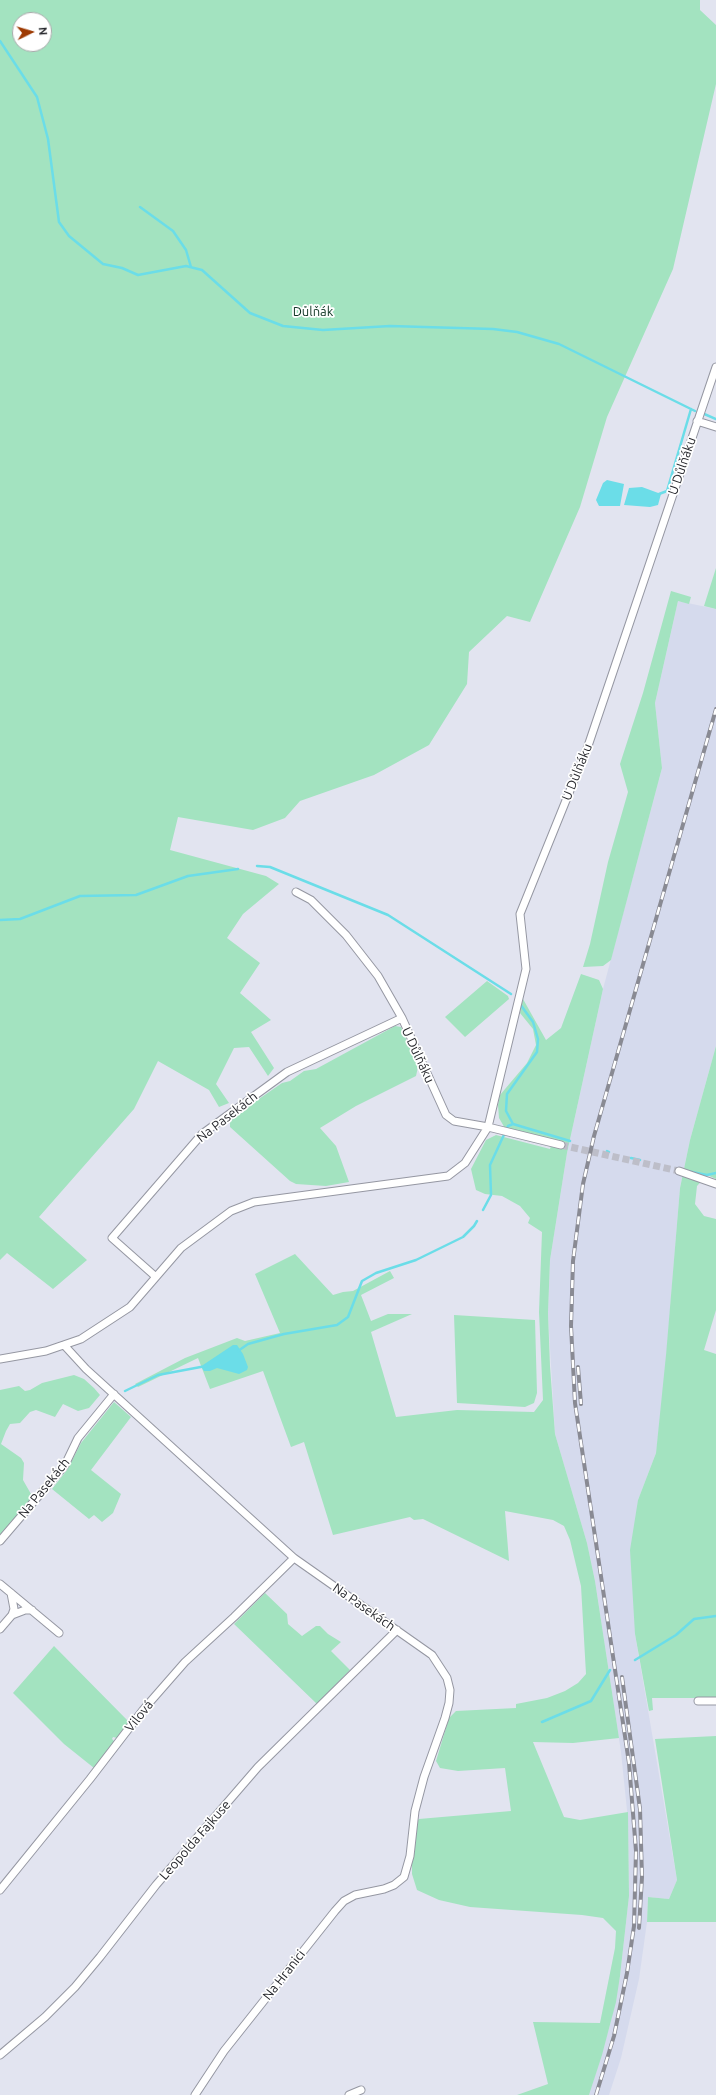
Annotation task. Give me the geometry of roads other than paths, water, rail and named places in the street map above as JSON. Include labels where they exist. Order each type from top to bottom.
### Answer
[{"type":"street","name":"U Důlňáku","points":[[488,1127],[526,969],[520,914],[588,746],[716,367]]},
{"type":"street","name":"U Důlňáku","points":[[697,422],[716,427]]},
{"type":"street","name":"U Důlňáku","points":[[296,892],[311,900],[346,935],[378,976],[402,1018],[446,1115],[454,1122],[488,1127],[561,1146]]},
{"type":"street","name":"Na Pasekách","points":[[156,1277],[112,1238],[202,1134],[286,1072],[402,1018]]},
{"type":"street","points":[[0,1359],[46,1351],[81,1339],[130,1307],[181,1248],[231,1211],[254,1202],[448,1176],[465,1164],[488,1127]]},
{"type":"street","points":[[678,1171],[716,1184]]},
{"type":"street","name":"Na Pasekách","points":[[64,1345],[86,1369],[294,1558],[432,1655],[447,1678],[450,1690],[449,1703],[424,1777],[415,1811],[404,1877],[394,1885]]},
{"type":"street","name":"Na Pasekách","points":[[0,1541],[65,1465],[78,1438],[114,1394]]},
{"type":"street","name":"Vilová","points":[[0,1890],[90,1779],[143,1710],[185,1662],[234,1617],[294,1558]]},
{"type":"street","points":[[0,1584],[59,1633]]},
{"type":"street","points":[[11,1593],[14,1603],[12,1615]]},
{"type":"street","points":[[0,1629],[12,1615],[25,1610],[32,1610]]},
{"type":"street","name":"Leopolda Fajkuse","points":[[0,2055],[45,2017],[75,1987],[100,1958],[156,1884],[258,1767],[397,1630]]},
{"type":"street","points":[[698,1701],[716,1701]]},
{"type":"street","name":"Na Hranici","points":[[195,2095],[224,2052],[344,1901],[355,1895],[384,1889],[394,1885]]},
{"type":"street","points":[[349,2095],[361,2090]]},
{"type":"water","points":[[607,480],[624,484],[620,506],[599,506],[596,500],[603,483]]},
{"type":"water","points":[[642,487],[661,494],[658,505],[650,507],[624,505],[629,488]]},
{"type":"water","points":[[233,1345],[237,1345],[243,1354],[248,1367],[247,1370],[239,1374],[217,1368],[210,1371],[204,1371],[202,1368],[203,1365]]},
{"type":"waterway","points":[[0,41],[37,97],[48,139],[59,222],[69,236],[103,264],[122,268],[138,275],[186,266],[202,270],[250,313],[283,326],[323,330],[390,326],[493,329],[517,332],[559,344],[695,411]]},
{"type":"waterway","points":[[140,207],[173,231],[186,250],[191,267]]},
{"type":"waterway","points":[[659,494],[667,491],[691,409]]},
{"type":"waterway","points":[[702,413],[716,419]]},
{"type":"waterway","points":[[257,866],[270,867],[388,915],[511,994]]},
{"type":"waterway","points":[[0,920],[20,919],[80,896],[136,895],[188,876],[238,869]]},
{"type":"waterway","points":[[520,1004],[533,1022],[538,1039],[537,1052],[507,1094],[506,1111],[513,1124],[570,1141]]},
{"type":"waterway","points":[[483,1210],[491,1195],[490,1165],[508,1126],[513,1124]]},
{"type":"waterway","name":"U Důlňáku","points":[[631,1158],[640,1160]]},
{"type":"waterway","points":[[687,1171],[707,1175],[716,1173]]},
{"type":"waterway","points":[[238,1351],[248,1344],[284,1334],[337,1325],[348,1317],[362,1281],[376,1273],[416,1260],[463,1237],[477,1221]]},
{"type":"waterway","points":[[125,1391],[158,1375],[206,1366]]},
{"type":"waterway","points":[[635,1660],[676,1635],[694,1619],[716,1616]]},
{"type":"waterway","points":[[542,1722],[591,1701],[610,1670]]},
{"type":"tunnel","points":[[561,1145],[679,1171]]},
{"type":"railway","points":[[596,2095],[614,2036],[627,1973],[634,1926],[636,1851],[629,1763],[575,1403],[571,1326],[573,1261],[583,1184],[594,1136],[716,709]]},
{"type":"railway","points":[[578,1367],[581,1404]]},
{"type":"railway","points":[[622,1677],[640,1809],[642,1877],[639,1928]]},
{"type":"park label","name":"Důlňák","points":[[313,312]]}]
